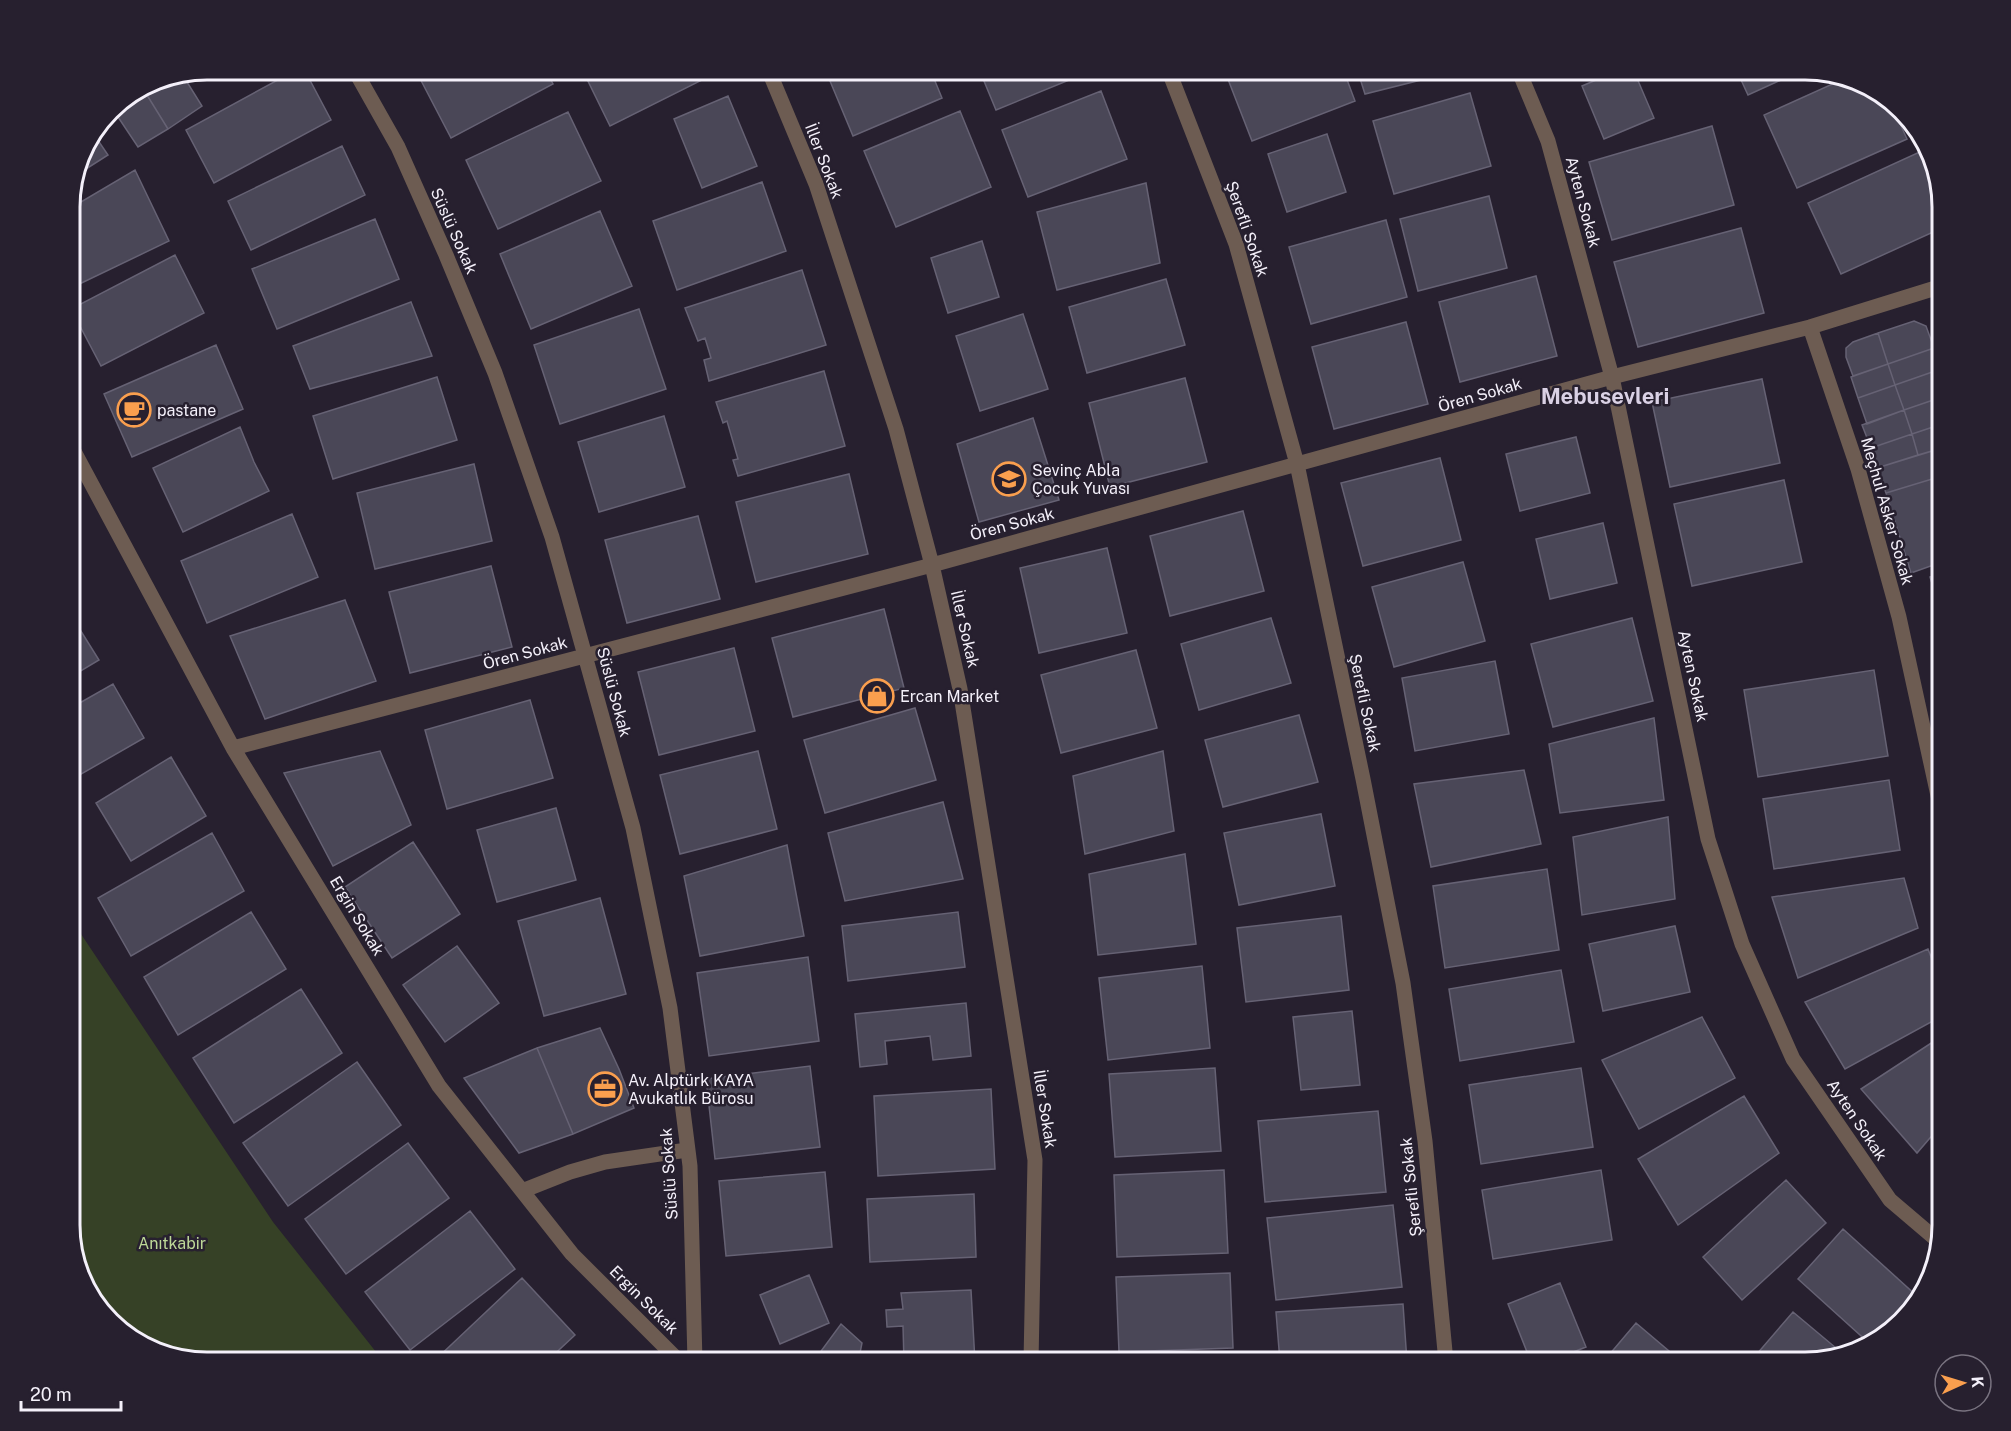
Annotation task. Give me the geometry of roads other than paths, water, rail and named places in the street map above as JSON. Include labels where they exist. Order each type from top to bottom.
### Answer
[{"type":"street","name":"Süslü Sokak","points":[[360,80],[402,158],[446,255],[495,373],[552,537],[633,828],[670,1008],[690,1166],[694,1352]]},
{"type":"street","name":"İller Sokak","points":[[773,80],[816,184],[896,429],[932,565],[960,689],[1035,1160],[1031,1352]]},
{"type":"street","name":"Şerefli Sokak","points":[[1172,80],[1236,244],[1297,464],[1403,983],[1425,1141],[1445,1352]]},
{"type":"street","name":"Ayten Sokak","points":[[1523,80],[1548,141],[1612,377],[1708,839],[1742,944],[1793,1059],[1890,1200],[1931,1235]]},
{"type":"street","name":"Ören Sokak","points":[[233,748],[932,565],[1612,377],[1809,327],[1932,289]]},
{"type":"street","name":"Meçhul Asker Sokak","points":[[1809,327],[1858,469],[1899,616],[1932,768]]},
{"type":"street","name":"Ergin Sokak","points":[[80,463],[233,748],[439,1086],[572,1254],[670,1352]]},
{"type":"street","points":[[522,1191],[570,1172],[605,1162],[687,1150]]},
{"type":"place","name":"pastane","points":[[134,410]]},
{"type":"place","name":"Sevinç Abla Çocuk Yuvası","points":[[1009,479]]},
{"type":"place","name":"Ercan Market","points":[[877,696]]},
{"type":"place","name":"Av. Alptürk KAYA Avukatlık Bürosu","points":[[605,1089]]},
{"type":"district","name":"Mebusevleri","points":[[1605,396]]},
{"type":"park label","name":"Anıtkabir","points":[[172,1243]]}]
